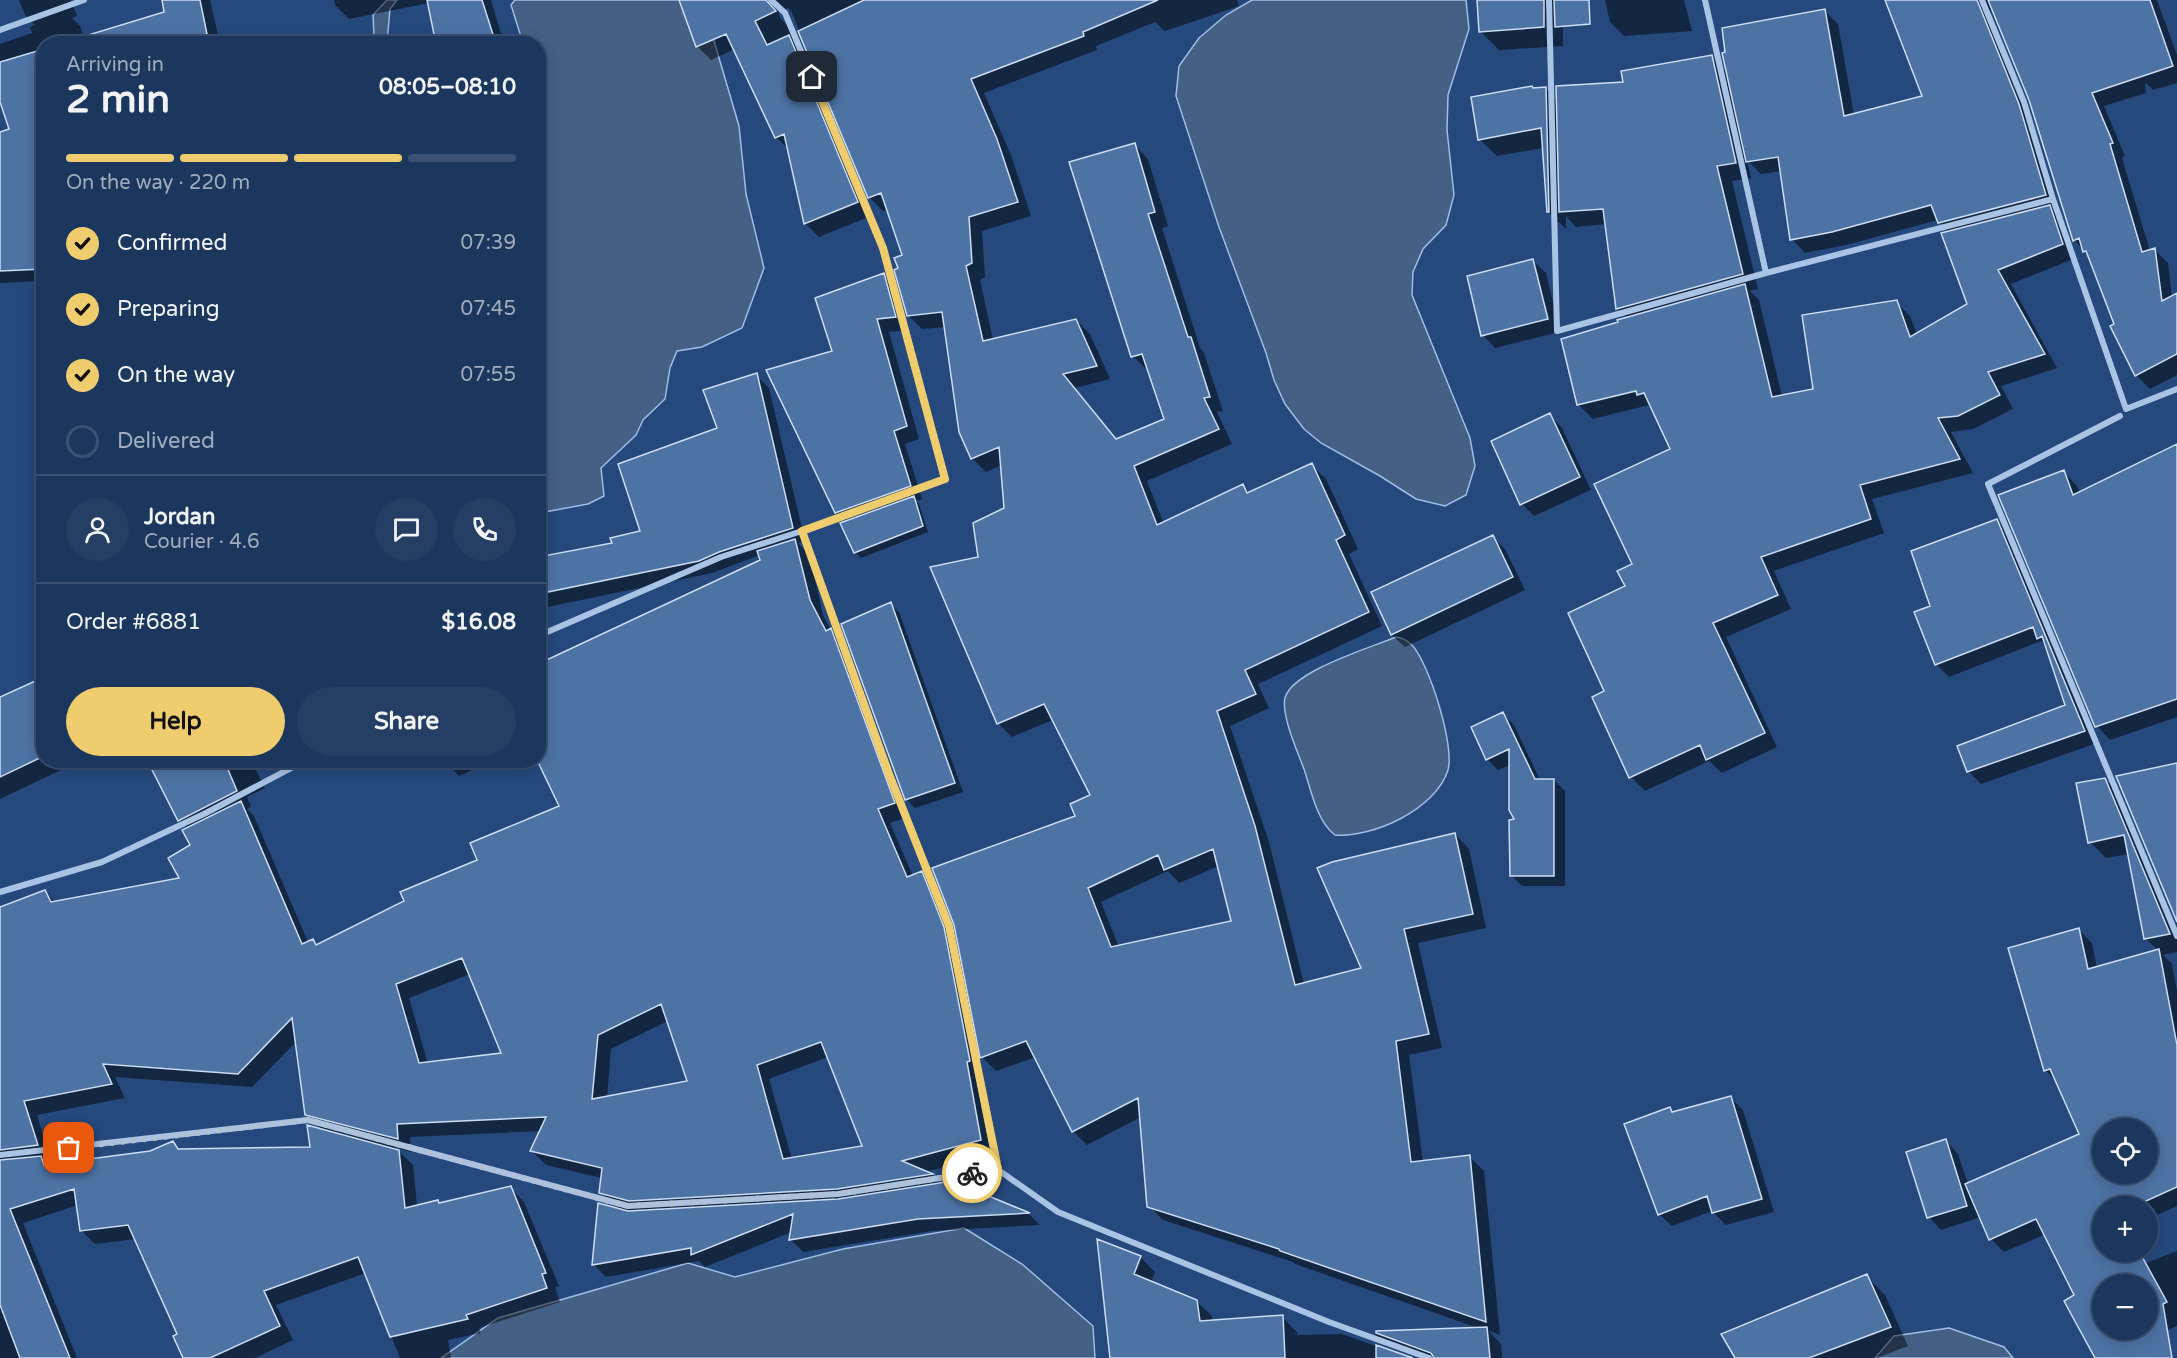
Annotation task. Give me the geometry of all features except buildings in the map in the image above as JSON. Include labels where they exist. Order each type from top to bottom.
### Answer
[{"type":"street","points":[[0,30],[84,0]]},
{"type":"street","points":[[546,633],[721,557],[802,531],[945,479],[883,248],[784,13],[771,0]]},
{"type":"street","points":[[1549,0],[1557,331],[1766,273],[2053,199]]},
{"type":"street","points":[[1705,0],[1766,273]]},
{"type":"street","points":[[1982,0],[2024,102],[2053,199],[2126,409],[2177,390]]},
{"type":"street","points":[[2120,416],[1988,484],[2177,936]]},
{"type":"street","points":[[802,531],[889,774],[949,926],[998,1169],[1058,1212],[1329,1322],[1428,1358]]},
{"type":"street","points":[[0,892],[102,861],[206,813],[291,768]]},
{"type":"street","points":[[0,1155],[308,1120],[627,1206],[838,1194],[998,1169]]},
{"type":"water","points":[[387,0],[397,0],[390,9],[388,36],[374,36],[373,15]]},
{"type":"water","points":[[515,0],[702,0],[739,126],[746,194],[764,268],[742,328],[702,347],[677,351],[670,368],[665,399],[643,420],[636,435],[601,468],[604,496],[588,504],[546,512],[546,36],[521,36],[511,5]]},
{"type":"water","points":[[1252,0],[1466,0],[1469,29],[1448,95],[1447,130],[1454,195],[1446,225],[1423,249],[1413,272],[1412,295],[1470,438],[1475,466],[1466,495],[1445,506],[1416,499],[1321,443],[1304,429],[1285,404],[1274,380],[1219,227],[1176,96],[1179,66],[1199,38],[1226,15]]},
{"type":"water","points":[[1396,637],[1412,645],[1433,686],[1448,743],[1448,770],[1431,797],[1401,818],[1367,832],[1335,835],[1324,822],[1315,805],[1285,714],[1285,698],[1291,688],[1316,670],[1333,661]]},
{"type":"water","points":[[964,1228],[1022,1264],[1093,1326],[1095,1358],[441,1358],[498,1318],[688,1263],[735,1277],[843,1249]]},
{"type":"water","points":[[1949,1328],[2004,1347],[2013,1358],[1875,1358],[1894,1336]]},
{"type":"way so far","points":[[69,1148],[308,1120],[627,1206],[838,1194],[972,1173]]},
{"type":"route","points":[[812,77],[883,248],[945,479],[802,531],[889,774],[949,926],[998,1169],[972,1173]]}]
